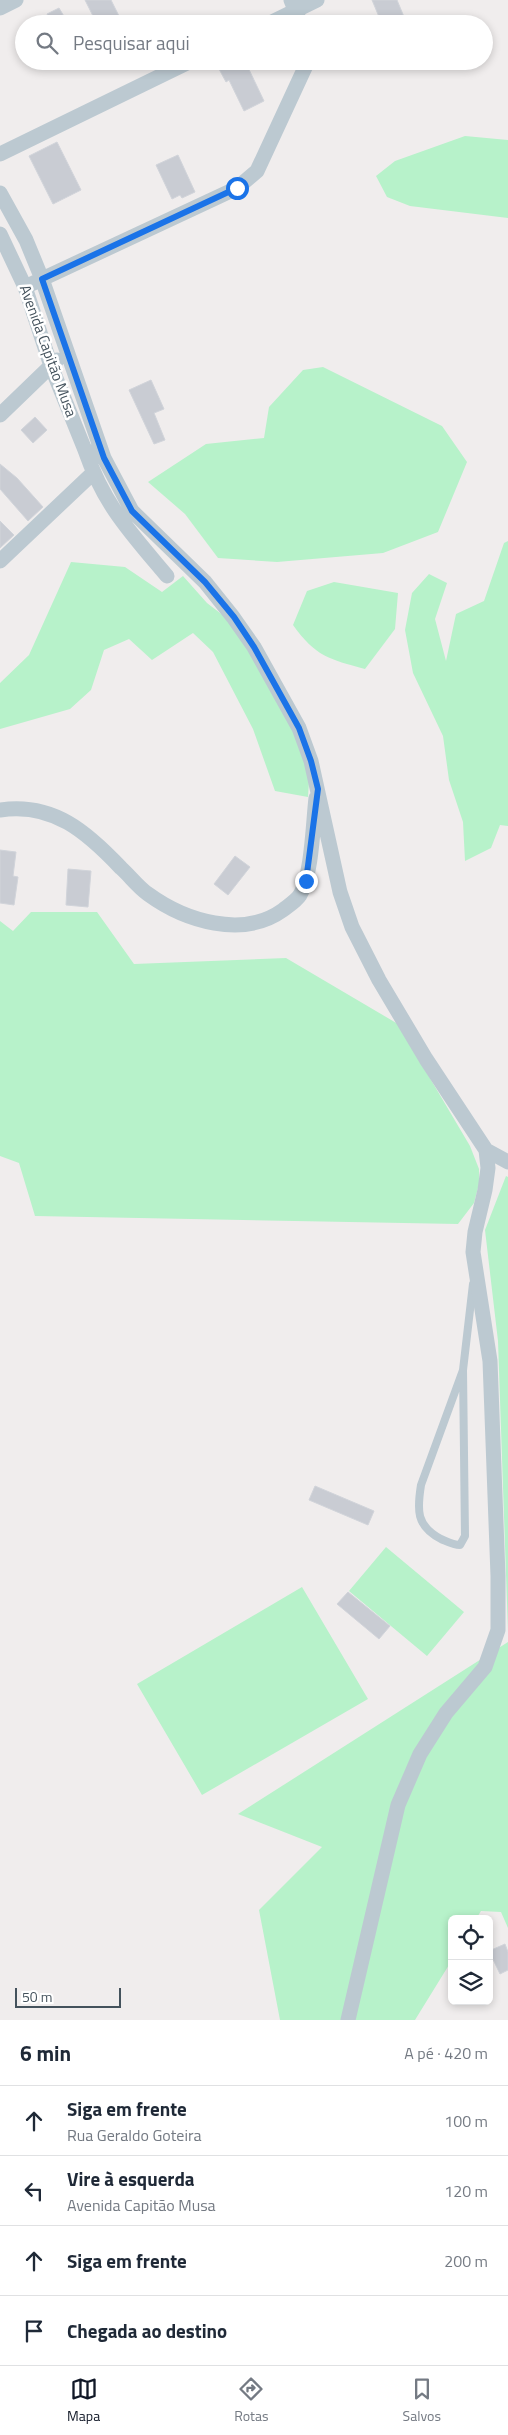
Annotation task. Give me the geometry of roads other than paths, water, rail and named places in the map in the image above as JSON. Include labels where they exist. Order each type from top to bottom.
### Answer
[{"type":"street","points":[[0,8],[16,0]]},
{"type":"street","points":[[296,11],[318,0]]},
{"type":"street","points":[[0,154],[173,70]]},
{"type":"street","points":[[25,287],[237,188],[250,178],[256,171],[304,70]]},
{"type":"street","name":"Avenida Capitão Musa","points":[[0,193],[26,240],[42,279],[104,458],[132,511],[205,582],[234,617],[254,647],[299,728],[311,761],[340,892],[352,926],[379,980],[486,1150]]},
{"type":"street","name":"Avenida Capitão Musa","points":[[0,234],[5,256],[25,287],[51,366],[93,473],[109,505],[167,576]]},
{"type":"street","points":[[5,256],[26,240]]},
{"type":"street","points":[[0,414],[67,350]]},
{"type":"street","points":[[85,450],[104,458]]},
{"type":"street","points":[[0,561],[93,473]]},
{"type":"street","points":[[0,810],[11,808],[53,814],[88,834],[147,894],[174,910],[207,922],[242,924],[269,920],[299,896],[306,881],[318,789]]},
{"type":"street","points":[[486,1150],[508,1162]]},
{"type":"street","points":[[348,2020],[398,1805],[420,1754],[446,1713],[485,1667],[498,1630],[498,1576],[490,1362],[474,1269],[473,1252],[475,1232],[488,1168],[486,1150]]},
{"type":"lane","points":[[464,1370],[421,1485],[418,1502],[420,1517],[431,1534],[454,1545],[460,1545],[465,1536],[464,1370],[474,1269]]}]
